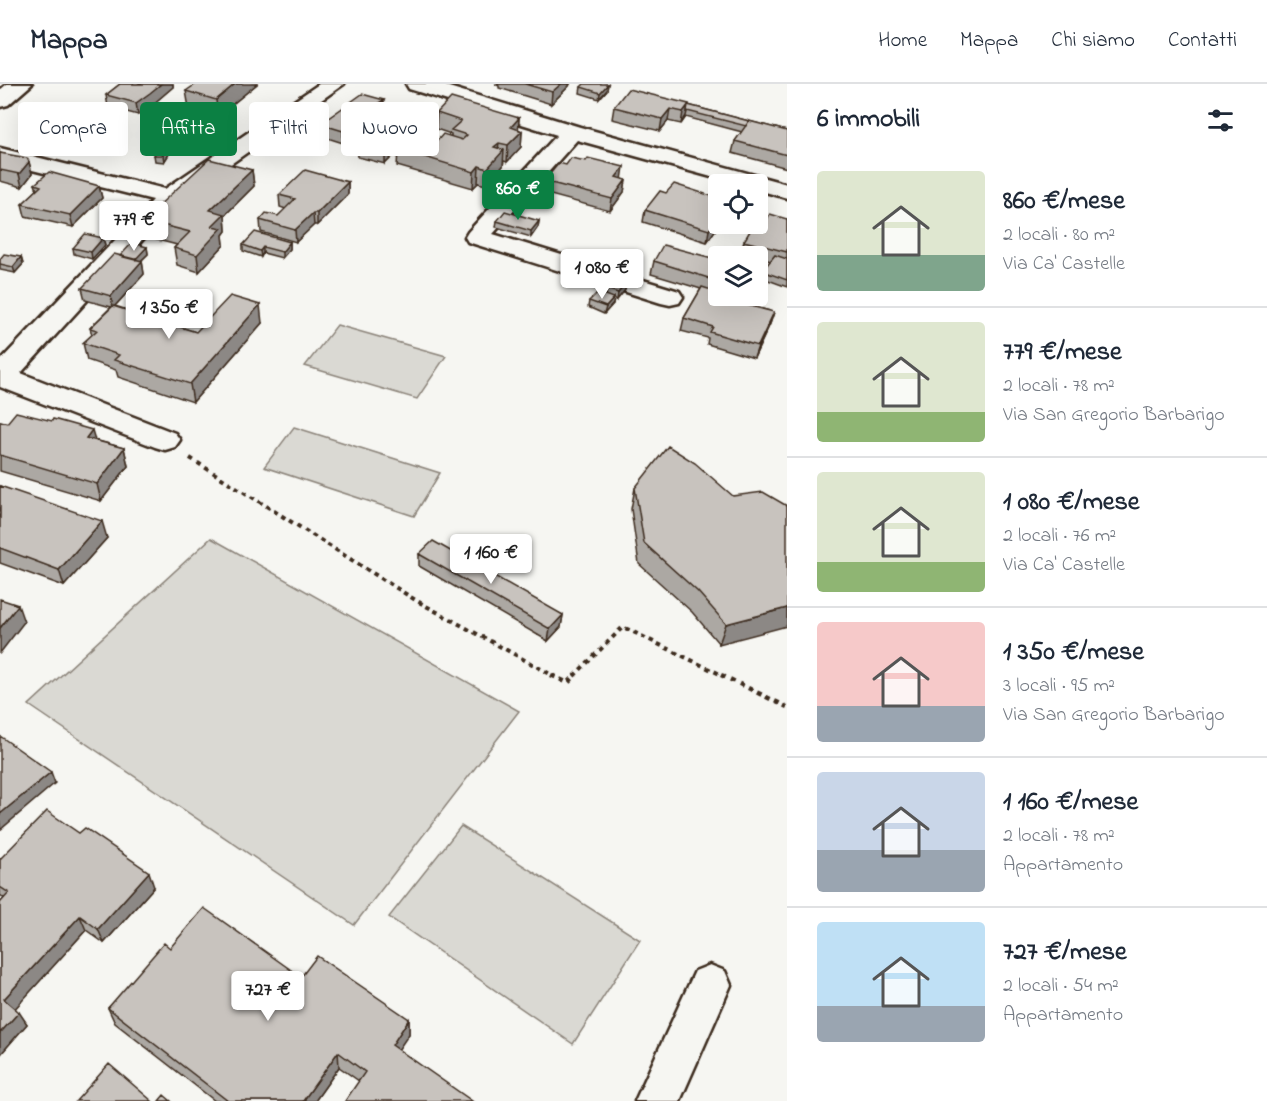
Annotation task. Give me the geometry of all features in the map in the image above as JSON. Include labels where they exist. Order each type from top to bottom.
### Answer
[{"type":"street","points":[[0,100],[21,84]]},
{"type":"street","points":[[165,440],[1,377],[169,197],[333,84]]},
{"type":"street","points":[[417,84],[572,132],[787,191]]},
{"type":"street","points":[[572,132],[477,237],[670,297]]},
{"type":"street","points":[[0,155],[169,197]]},
{"type":"street","points":[[657,1101],[710,984]]},
{"type":"path","points":[[165,440],[239,492],[446,619],[512,658],[568,683],[623,627],[787,707]]},
{"type":"shaded area","points":[[337,325],[446,356],[417,399],[305,366]]},
{"type":"shaded area","points":[[294,427],[440,473],[414,516],[264,467]]},
{"type":"shaded area","points":[[211,538],[519,711],[354,925],[29,705]]},
{"type":"shaded area","points":[[461,826],[640,940],[573,1044],[389,917]]},
{"type":"building","points":[[120,84],[161,84],[136,103],[106,95]]},
{"type":"building","points":[[196,84],[235,84],[216,100],[186,91]]},
{"type":"building","points":[[525,84],[561,84],[552,92]]},
{"type":"building","points":[[584,84],[608,84],[600,93],[581,87]]},
{"type":"building","points":[[628,89],[689,104],[683,112],[670,109],[662,119],[614,107]]},
{"type":"building","points":[[362,94],[384,100],[380,102],[351,102]]},
{"type":"building","points":[[451,98],[519,118],[511,127],[522,131],[508,145],[499,143],[494,147],[504,150],[487,169],[479,166],[474,172],[421,156],[439,156],[439,139],[443,134],[462,140],[467,135],[451,130],[461,121],[439,114]]},
{"type":"building","points":[[688,105],[749,121],[746,126],[687,111]]},
{"type":"building","points":[[341,109],[341,130],[329,127],[329,118]]},
{"type":"building","points":[[749,121],[787,131],[787,155],[735,141]]},
{"type":"building","points":[[0,153],[27,158],[29,162],[19,174],[0,170]]},
{"type":"building","points":[[571,158],[586,161],[588,158],[624,167],[616,177],[626,180],[612,199],[544,181],[559,163],[566,165]]},
{"type":"building","points":[[209,159],[252,170],[210,210],[224,214],[212,226],[222,228],[197,255],[174,248],[190,232],[143,220]]},
{"type":"building","points":[[305,170],[348,182],[317,213],[313,213],[295,230],[260,220],[266,213],[278,216],[295,199],[279,195]]},
{"type":"building","points":[[49,172],[99,186],[70,215],[22,204],[41,186],[35,184]]},
{"type":"building","points":[[674,184],[708,195],[708,230],[645,210],[660,191],[666,193]]},
{"type":"building","points":[[505,211],[539,221],[531,231],[497,221]]},
{"type":"building","points":[[770,214],[787,219],[787,252],[744,241],[748,234],[768,234]]},
{"type":"building","points":[[255,232],[290,242],[282,252],[263,247],[260,251],[243,245]]},
{"type":"building","points":[[85,234],[103,238],[91,252],[73,248]]},
{"type":"building","points":[[132,243],[147,247],[135,260],[120,256]]},
{"type":"building","points":[[663,245],[708,257],[708,278],[654,261]]},
{"type":"building","points":[[4,254],[21,257],[13,267],[0,264],[0,259]]},
{"type":"building","points":[[114,254],[142,261],[111,296],[82,288]]},
{"type":"building","points":[[775,255],[787,259],[787,280],[768,273],[768,264]]},
{"type":"building","points":[[616,279],[626,283],[618,293],[607,289]]},
{"type":"building","points":[[702,287],[708,289],[708,306],[751,306],[774,312],[758,346],[710,332],[713,327],[684,318]]},
{"type":"building","points":[[598,292],[614,298],[606,307],[589,301]]},
{"type":"building","points":[[230,296],[260,305],[190,384],[114,360],[119,355],[83,343],[97,330],[90,328],[113,306],[196,332]]},
{"type":"building","points":[[16,412],[92,430],[86,438],[124,448],[97,484],[0,455],[0,421],[7,423]]},
{"type":"building","points":[[668,446],[695,463],[733,496],[763,492],[787,506],[787,608],[726,624],[698,592],[644,543],[635,488]]},
{"type":"building","points":[[0,486],[102,521],[59,570],[0,548]]},
{"type":"building","points":[[433,541],[563,615],[550,629],[419,554]]},
{"type":"building","points":[[0,599],[18,605],[0,628]]},
{"type":"building","points":[[0,736],[51,772],[0,814]]},
{"type":"building","points":[[47,811],[79,833],[85,828],[149,872],[98,929],[80,916],[4,999],[19,1012],[0,1033],[0,903],[9,893],[0,887],[0,859]]},
{"type":"building","points":[[204,908],[301,977],[317,956],[409,1019],[392,1045],[472,1101],[345,1101],[365,1072],[338,1052],[303,1101],[228,1101],[108,1008],[164,943],[170,948]]},
{"type":"building","points":[[109,1064],[152,1101],[76,1101]]},
{"type":"building","points":[[164,1095],[171,1101],[159,1101]]}]
